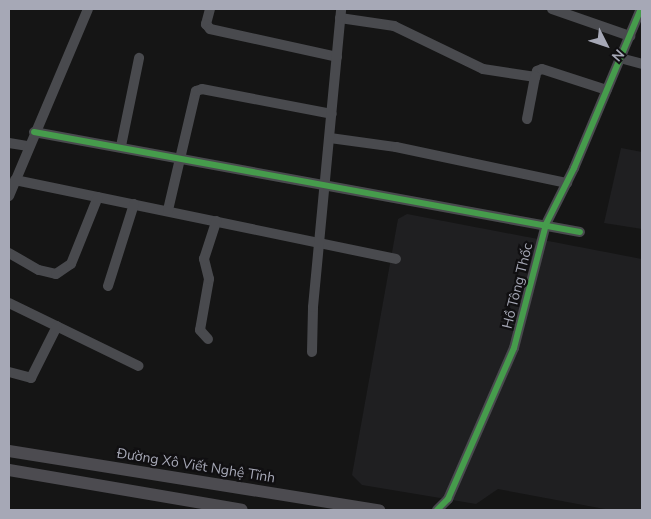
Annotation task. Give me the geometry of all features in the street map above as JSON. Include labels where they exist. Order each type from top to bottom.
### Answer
[{"type":"main road","name":"Đường Xô Viết Nghệ Tĩnh","points":[[9,451],[379,510]]},
{"type":"main road","points":[[9,470],[242,510]]},
{"type":"street","points":[[9,196],[27,146],[88,9]]},
{"type":"street","points":[[210,9],[206,24],[210,29],[337,57]]},
{"type":"street","points":[[552,9],[630,36]]},
{"type":"street","name":"Hồ Tông Thốc","points":[[437,510],[448,499],[519,334],[546,224],[567,183],[642,9]]},
{"type":"street","points":[[312,352],[319,242],[340,14],[394,26],[474,66],[535,77]]},
{"type":"street","points":[[121,146],[139,58]]},
{"type":"street","points":[[620,58],[642,64]]},
{"type":"street","points":[[527,119],[536,71],[542,69],[607,90]]},
{"type":"street","points":[[168,210],[194,94],[198,90],[332,114]]},
{"type":"street","points":[[34,132],[325,183],[580,232]]},
{"type":"street","points":[[330,138],[435,154],[567,183]]},
{"type":"street","points":[[9,143],[27,146]]},
{"type":"street","points":[[15,180],[168,210],[396,259]]},
{"type":"street","points":[[9,253],[39,270],[56,274],[71,264],[98,197]]},
{"type":"street","points":[[108,286],[134,204]]},
{"type":"street","points":[[208,339],[200,330],[209,279],[204,259],[216,220]]},
{"type":"street","points":[[9,303],[139,366]]},
{"type":"street","points":[[9,372],[31,378],[56,326]]},
{"type":"shaded area","points":[[621,148],[642,152],[642,229],[604,223]]},
{"type":"shaded area","points":[[407,214],[642,259],[642,510],[610,510],[498,489],[476,504],[362,485],[352,475],[398,219]]},
{"type":"cycle path","points":[[437,510],[448,499],[514,348],[546,224],[574,168],[641,9]]},
{"type":"cycle path","points":[[34,132],[580,232]]}]
